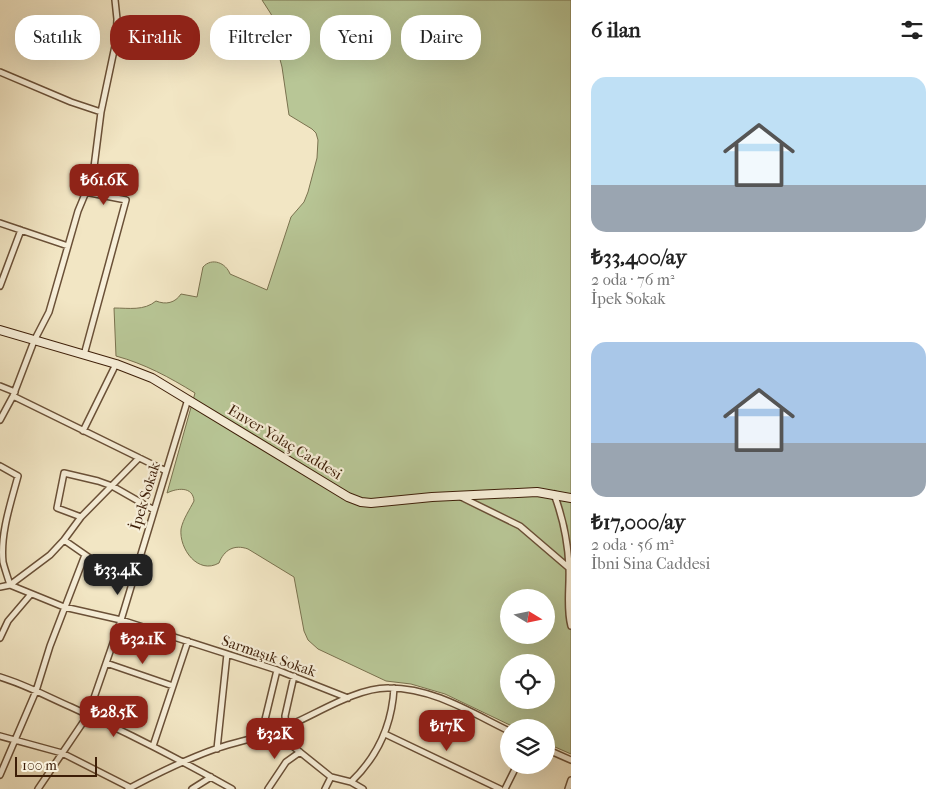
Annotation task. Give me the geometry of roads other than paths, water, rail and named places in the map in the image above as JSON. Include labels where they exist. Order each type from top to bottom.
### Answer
[{"type":"street","points":[[0,420],[14,394],[34,341],[49,312],[85,192],[93,174],[101,112],[116,40],[117,18],[115,0]]},
{"type":"street","points":[[0,72],[71,102],[101,112]]},
{"type":"street","points":[[84,355],[126,200],[85,192]]},
{"type":"street","points":[[0,222],[68,246]]},
{"type":"street","points":[[0,286],[20,230]]},
{"type":"street","name":"Enver Yolaç Caddesi","points":[[0,330],[116,364],[152,378],[354,500],[370,503],[537,492],[571,498]]},
{"type":"street","points":[[83,431],[116,364]]},
{"type":"street","points":[[0,386],[83,431],[166,471]]},
{"type":"street","name":"İpek Sokak","points":[[38,789],[88,715],[121,620],[188,399]]},
{"type":"street","points":[[0,588],[10,585],[46,559],[64,540],[81,517],[139,458]]},
{"type":"street","points":[[0,466],[18,476],[3,538],[3,562],[10,585]]},
{"type":"street","points":[[81,517],[58,508],[64,473],[98,480],[154,510]]},
{"type":"street","points":[[554,494],[565,533],[569,568],[569,616],[571,626]]},
{"type":"street","points":[[458,496],[520,526],[569,568]]},
{"type":"street","points":[[64,540],[132,584]]},
{"type":"street","points":[[0,775],[36,691],[64,607],[85,555]]},
{"type":"street","name":"Sarmaşık Sokak","points":[[10,585],[64,607],[121,620],[277,670],[348,698]]},
{"type":"street","points":[[0,638],[8,621],[31,594]]},
{"type":"street","points":[[153,746],[188,641]]},
{"type":"street","points":[[217,749],[227,654]]},
{"type":"street","points":[[106,663],[173,686]]},
{"type":"street","points":[[262,736],[277,670]]},
{"type":"street","points":[[286,728],[284,719],[294,676]]},
{"type":"street","points":[[0,677],[36,691],[153,746],[232,789]]},
{"type":"street","points":[[0,736],[62,753],[133,788],[217,749],[286,728],[348,698],[379,688],[420,691],[441,698],[500,727]]},
{"type":"street","points":[[351,782],[370,761],[385,734],[391,713],[394,688]]},
{"type":"street","points":[[275,732],[331,777],[351,782],[363,789]]},
{"type":"street","points":[[385,734],[500,789]]},
{"type":"street","points":[[268,789],[286,762],[300,752]]},
{"type":"street","points":[[555,753],[571,760]]},
{"type":"street","points":[[505,789],[512,774]]},
{"type":"street","points":[[192,789],[211,777]]},
{"type":"street","points":[[325,789],[331,777]]},
{"type":"street","points":[[568,789],[571,780]]}]
